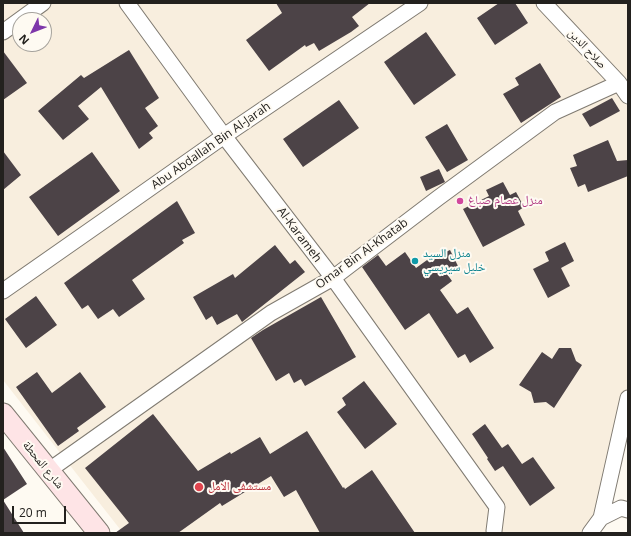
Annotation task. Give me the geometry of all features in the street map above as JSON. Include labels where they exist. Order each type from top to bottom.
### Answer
[{"type":"main road","name":"شارع المحطة","points":[[3,414],[99,533]]},
{"type":"street","points":[[3,32],[43,3]]},
{"type":"street","name":"Al-Karameh","points":[[127,3],[224,136],[333,278],[497,507],[494,533]]},
{"type":"street","name":"Abu Abdallah Bin Al-Jarah","points":[[3,291],[224,136],[420,3]]},
{"type":"street","name":"صلاح الدين","points":[[544,3],[619,83],[628,96]]},
{"type":"street","name":"Omar Bin Al-Khatab","points":[[48,471],[271,313],[333,278],[555,112],[619,83]]},
{"type":"street","points":[[590,533],[601,518],[628,398]]},
{"type":"street","points":[[601,518],[621,508],[628,510]]},
{"type":"shaded area","points":[[3,3],[628,3],[628,410],[592,533],[123,533],[3,380]]},
{"type":"building","points":[[276,3],[370,3],[352,17],[359,26],[351,32],[319,51],[314,43],[306,47],[305,45],[269,71],[246,40],[282,13]]},
{"type":"building","points":[[499,3],[515,3],[528,23],[495,45],[477,18]]},
{"type":"building","points":[[426,32],[456,75],[414,105],[384,62]]},
{"type":"building","points":[[129,50],[159,98],[145,108],[158,126],[149,133],[153,138],[139,149],[101,87],[78,106],[89,119],[63,140],[38,111],[81,75],[84,78]]},
{"type":"building","points":[[3,51],[27,83],[3,100]]},
{"type":"building","points":[[540,63],[561,97],[521,123],[503,94],[519,85],[515,78]]},
{"type":"building","points":[[612,98],[620,111],[590,127],[582,114]]},
{"type":"building","points":[[339,100],[359,128],[303,167],[283,139]]},
{"type":"building","points":[[447,124],[468,160],[447,172],[425,137]]},
{"type":"building","points":[[608,140],[617,161],[628,160],[628,176],[588,192],[585,184],[578,187],[570,168],[577,166],[573,155]]},
{"type":"building","points":[[3,151],[21,175],[3,190]]},
{"type":"building","points":[[92,152],[120,191],[58,236],[29,197]]},
{"type":"building","points":[[439,169],[445,182],[426,191],[420,177]]},
{"type":"building","points":[[503,182],[510,195],[516,192],[524,207],[518,211],[525,225],[483,247],[463,209],[489,196],[486,190]]},
{"type":"building","points":[[177,201],[195,233],[182,240],[184,243],[132,280],[145,299],[119,317],[113,309],[98,319],[88,305],[82,309],[64,283]]},
{"type":"building","points":[[565,242],[574,261],[561,268],[570,286],[548,298],[533,269],[549,261],[545,252]]},
{"type":"building","points":[[275,245],[290,264],[295,260],[305,272],[242,322],[237,314],[217,325],[212,316],[206,320],[193,297],[233,274],[235,278]]},
{"type":"building","points":[[450,250],[459,268],[447,274],[452,281],[440,290],[457,314],[468,307],[494,348],[470,363],[465,354],[458,358],[429,313],[405,330],[362,267],[378,255],[386,266],[405,252],[416,268],[434,255],[435,257]]},
{"type":"building","points":[[36,296],[57,325],[26,348],[5,319]]},
{"type":"building","points":[[321,297],[356,357],[305,386],[301,379],[294,383],[289,373],[276,381],[251,338]]},
{"type":"building","points":[[559,348],[571,348],[576,361],[582,365],[554,408],[546,402],[534,403],[531,392],[519,385],[542,352],[552,359]]},
{"type":"building","points":[[37,372],[52,393],[80,372],[106,407],[77,428],[79,431],[58,446],[16,387]]},
{"type":"building","points":[[364,381],[397,424],[365,449],[337,412],[346,405],[342,398]]},
{"type":"building","points":[[153,414],[198,471],[230,452],[231,454],[260,437],[270,454],[307,431],[343,488],[344,487],[345,489],[372,470],[415,533],[320,533],[296,490],[284,497],[271,476],[222,506],[220,503],[178,533],[115,533],[129,523],[85,468]]},
{"type":"building","points":[[485,424],[502,448],[508,444],[522,464],[533,457],[555,488],[530,506],[503,466],[495,471],[472,434]]},
{"type":"building","points":[[3,447],[27,484],[3,500]]},
{"type":"building","points":[[3,500],[24,533],[3,533]]},
{"type":"place","name":"منزل عصام صباغ","points":[[460,201]]},
{"type":"place","name":"منزل السيد خليل سيريسي","points":[[415,261]]},
{"type":"place","name":"مستشفى الامل","points":[[199,487]]}]
